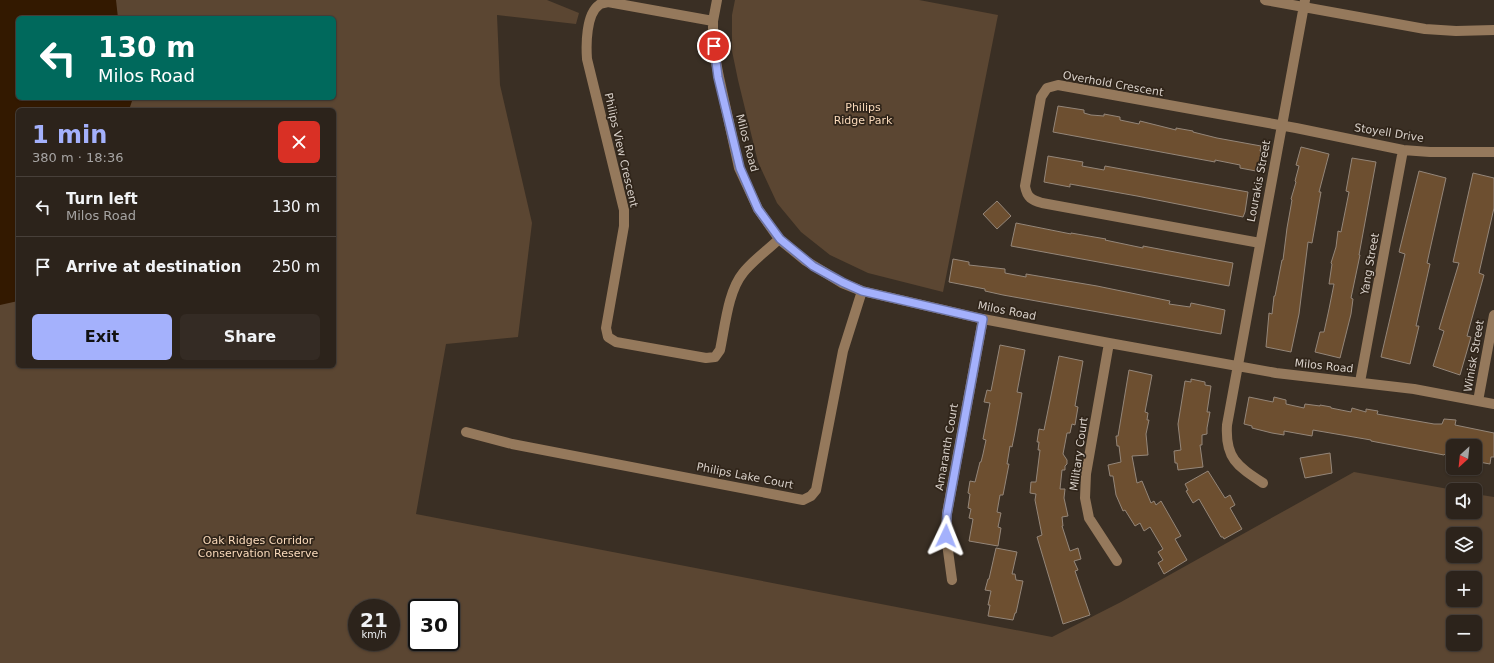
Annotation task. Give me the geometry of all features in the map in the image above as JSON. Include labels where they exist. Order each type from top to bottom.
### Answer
[{"type":"street","name":"Milos Road","points":[[717,0],[713,21],[713,35],[718,77],[740,168],[758,209],[780,239],[806,261],[842,282],[862,291],[983,319],[1109,343],[1276,373],[1414,389],[1494,404]]},
{"type":"street","points":[[1265,0],[1304,3],[1426,30],[1456,32],[1494,30]]},
{"type":"street","name":"Philips View Crescent","points":[[713,21],[608,2],[599,5],[593,12],[590,20],[586,44],[587,59],[624,210],[624,226],[606,328],[608,337],[616,342],[706,358],[715,357],[720,350],[733,290],[738,280],[743,272],[780,239]]},
{"type":"street","name":"Lourakis Street","points":[[1262,483],[1243,470],[1229,452],[1227,425],[1304,3]]},
{"type":"street","name":"Overhold Crescent","points":[[1260,243],[1050,204],[1031,199],[1026,193],[1025,186],[1041,97],[1047,88],[1058,85],[1282,126]]},
{"type":"street","name":"Stoyell Drive","points":[[1282,126],[1403,150],[1430,152],[1494,152]]},
{"type":"street","name":"Yang Street","points":[[1360,382],[1403,150]]},
{"type":"street","name":"Philips Lake Court","points":[[466,432],[512,444],[803,500],[811,496],[816,490],[843,352],[862,291]]},
{"type":"street","name":"Winisk Street","points":[[1478,401],[1494,315]]},
{"type":"street","name":"Amaranth Court","points":[[952,580],[946,536],[947,514],[983,319]]},
{"type":"street","name":"Military Court","points":[[1109,343],[1086,474],[1085,498],[1089,518],[1117,560]]},
{"type":"green space","name":"Oak Ridges Corridor Conservation Reserve","points":[[108,0],[547,0],[579,13],[576,24],[497,15],[500,85],[532,223],[518,337],[446,344],[416,514],[1052,637],[1121,602],[1354,472],[1446,489],[1446,519],[1482,519],[1482,495],[1494,497],[1494,663],[0,663],[0,290],[16,276],[16,368],[336,368],[336,108],[122,108],[126,100],[336,100],[336,16],[112,16]]},
{"type":"green space","name":"Philips Ridge Park","points":[[735,0],[919,0],[998,15],[943,292],[868,273],[830,255],[801,232],[777,203],[758,162],[732,51],[732,15]]},
{"type":"shaded area","points":[[0,0],[116,0],[118,16],[16,16],[16,100],[132,100],[130,108],[16,108],[16,301],[0,305]]},
{"type":"building","points":[[1058,106],[1084,110],[1084,113],[1091,115],[1104,116],[1104,114],[1120,117],[1120,120],[1139,124],[1140,121],[1176,130],[1176,128],[1193,131],[1217,138],[1261,146],[1259,167],[1257,167],[1256,171],[1240,168],[1240,165],[1215,160],[1215,162],[1053,132]]},
{"type":"building","points":[[1301,147],[1329,154],[1319,192],[1321,192],[1312,243],[1308,242],[1299,314],[1291,352],[1266,347],[1269,313],[1272,314],[1274,296],[1283,260],[1291,199],[1299,166],[1296,165]]},
{"type":"building","points":[[1048,156],[1083,162],[1082,166],[1104,170],[1105,166],[1248,192],[1245,212],[1243,217],[1070,184],[1070,187],[1044,182]]},
{"type":"building","points":[[1352,158],[1376,162],[1351,298],[1353,299],[1351,314],[1340,358],[1315,352],[1320,332],[1324,332],[1334,284],[1329,284],[1331,263],[1336,247],[1338,231],[1341,232],[1349,192],[1346,191]]},
{"type":"building","points":[[1419,171],[1446,178],[1427,263],[1430,264],[1416,326],[1419,326],[1410,364],[1381,357],[1405,254],[1399,252]]},
{"type":"building","points":[[1473,173],[1494,178],[1494,208],[1479,273],[1484,275],[1467,336],[1471,337],[1460,375],[1433,366],[1444,331],[1439,329],[1459,263],[1453,262]]},
{"type":"building","points":[[997,201],[1011,216],[997,229],[983,214]]},
{"type":"building","points":[[1016,223],[1071,234],[1106,239],[1105,240],[1143,248],[1143,246],[1233,263],[1229,286],[1011,246]]},
{"type":"building","points":[[953,259],[969,262],[969,265],[1005,269],[1005,273],[1026,277],[1026,274],[1097,286],[1170,301],[1169,304],[1190,307],[1191,303],[1225,310],[1221,334],[1003,295],[985,291],[985,289],[949,282]]},
{"type":"building","points":[[1000,345],[1025,350],[1017,392],[1022,393],[1012,447],[1010,446],[1007,464],[1009,464],[1003,495],[1000,495],[997,512],[1001,513],[998,527],[1001,528],[998,546],[969,541],[973,519],[969,518],[971,509],[968,508],[970,494],[968,493],[970,481],[975,482],[983,454],[986,440],[983,439],[990,403],[984,402],[987,390],[991,391]]},
{"type":"building","points":[[1059,356],[1083,361],[1075,406],[1078,407],[1075,425],[1072,424],[1070,433],[1067,433],[1063,454],[1067,460],[1067,464],[1065,466],[1065,470],[1062,470],[1060,489],[1065,489],[1064,498],[1068,516],[1062,517],[1062,526],[1070,551],[1078,548],[1081,559],[1074,561],[1078,570],[1075,571],[1090,615],[1063,624],[1037,537],[1042,535],[1035,500],[1036,494],[1030,493],[1031,482],[1036,482],[1040,450],[1038,450],[1039,442],[1037,442],[1039,429],[1044,430]]},
{"type":"building","points":[[1129,370],[1152,375],[1145,412],[1148,413],[1147,420],[1149,420],[1146,434],[1148,455],[1132,456],[1137,483],[1142,481],[1151,503],[1154,501],[1156,505],[1161,501],[1181,536],[1175,539],[1187,560],[1164,574],[1158,563],[1163,560],[1158,552],[1163,549],[1150,527],[1144,531],[1140,523],[1135,526],[1125,510],[1123,511],[1116,495],[1113,476],[1110,476],[1108,465],[1121,462],[1116,436],[1118,436]]},
{"type":"building","points":[[1191,379],[1205,382],[1205,385],[1211,386],[1207,412],[1210,412],[1207,434],[1202,435],[1202,445],[1200,445],[1203,467],[1178,470],[1177,463],[1175,463],[1174,451],[1181,450],[1178,424],[1185,381],[1191,382]]},
{"type":"building","points":[[1249,397],[1273,402],[1274,397],[1286,400],[1286,404],[1304,408],[1305,404],[1320,405],[1351,412],[1352,408],[1366,412],[1366,409],[1378,411],[1377,414],[1434,424],[1442,424],[1444,419],[1456,420],[1455,425],[1494,433],[1494,457],[1491,457],[1490,464],[1482,463],[1482,439],[1446,439],[1446,454],[1444,455],[1313,430],[1312,436],[1284,431],[1284,435],[1252,428],[1252,426],[1244,424]]},
{"type":"building","points":[[1330,453],[1332,473],[1305,478],[1300,458]]},
{"type":"building","points":[[1208,471],[1225,498],[1230,495],[1235,505],[1230,508],[1242,529],[1224,539],[1221,537],[1199,499],[1193,503],[1186,491],[1188,490],[1185,484]]},
{"type":"building","points":[[996,548],[1017,552],[1012,574],[1015,574],[1016,580],[1023,581],[1013,620],[988,616],[990,605],[988,605],[991,591],[985,590]]},
{"type":"route","points":[[714,46],[718,77],[740,168],[758,209],[780,239],[813,266],[862,291],[983,319],[947,514],[946,536]]}]
